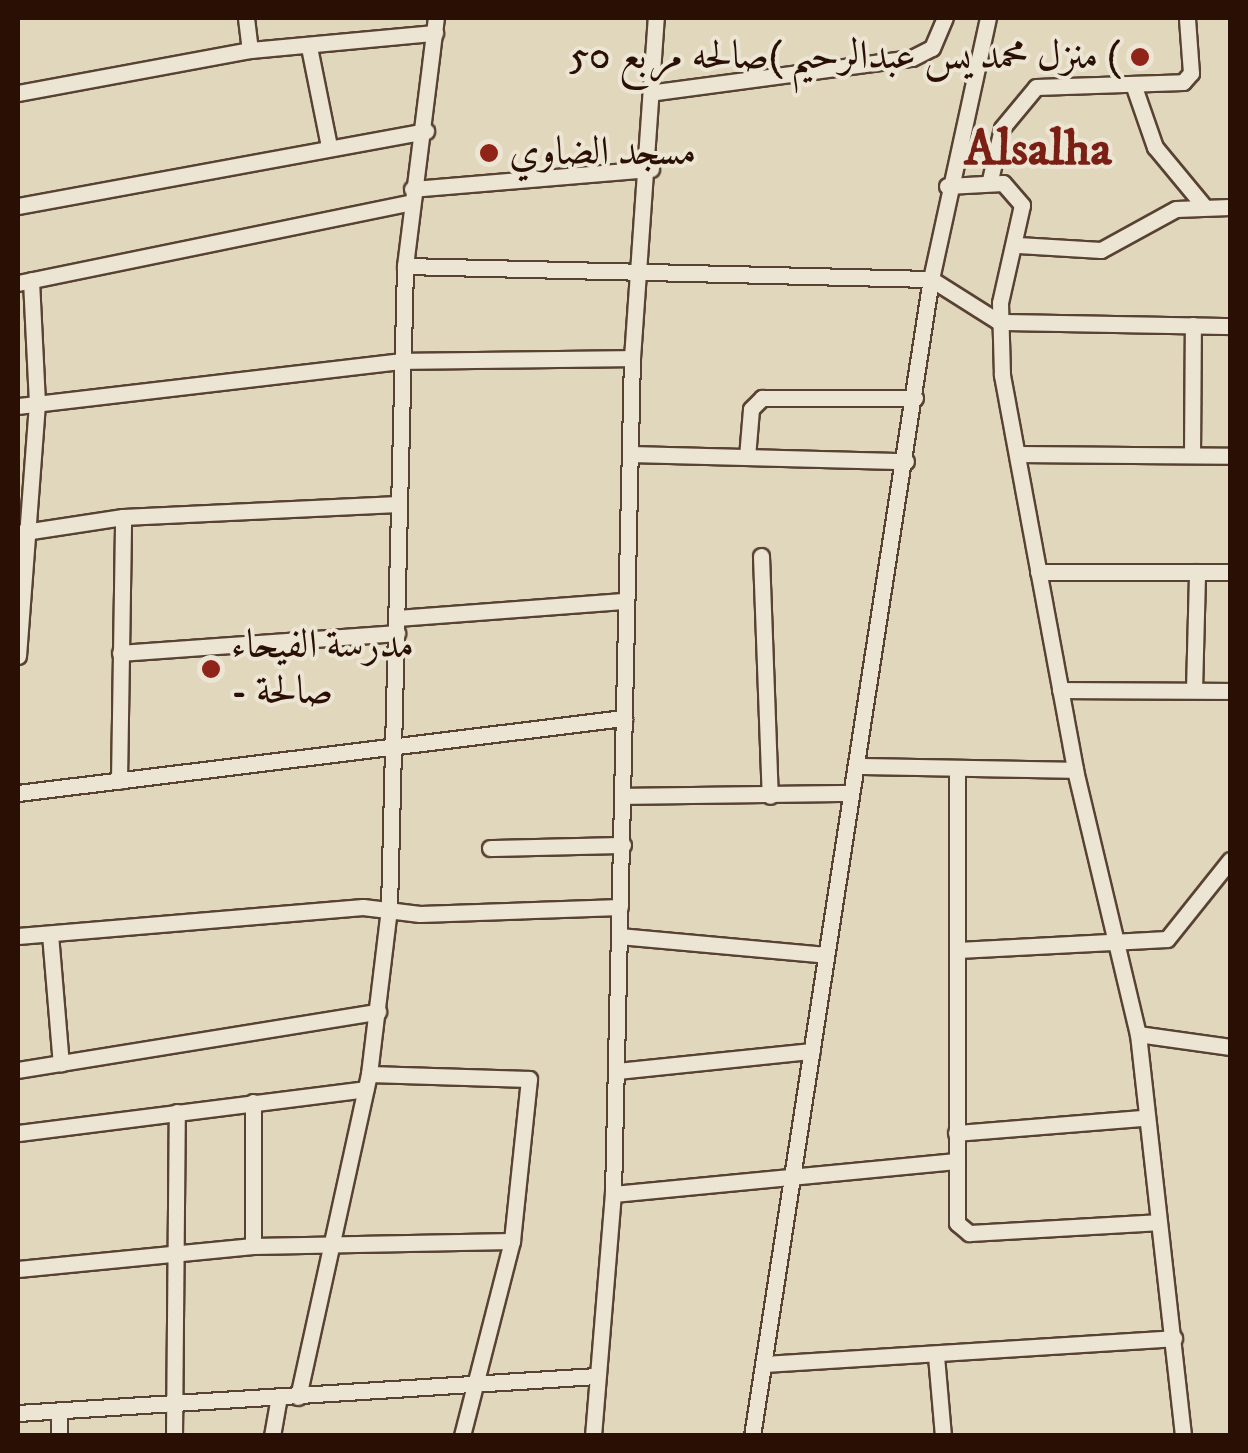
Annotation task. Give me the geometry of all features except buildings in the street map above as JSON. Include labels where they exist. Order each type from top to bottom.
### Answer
[{"type":"street","points":[[246,18],[250,50]]},
{"type":"street","points":[[594,1436],[617,1072],[632,358],[638,266],[651,170],[656,18]]},
{"type":"street","points":[[656,92],[912,58],[932,48],[945,18]]},
{"type":"street","points":[[752,1436],[947,186],[988,18]]},
{"type":"street","points":[[990,180],[1002,128],[1036,87],[1172,86],[1191,73],[1187,18]]},
{"type":"street","points":[[18,92],[250,50],[309,47],[435,25],[426,132],[410,196],[405,266],[396,748],[389,908],[367,1081],[328,1243],[298,1397]]},
{"type":"street","points":[[309,47],[329,146]]},
{"type":"street","points":[[1133,84],[1154,147],[1203,205]]},
{"type":"street","points":[[18,206],[329,146],[426,132]]},
{"type":"street","points":[[18,656],[22,532],[37,404],[24,281],[410,196],[651,170]]},
{"type":"street","points":[[947,186],[990,180],[1022,205],[1018,245],[999,322],[1017,454],[1075,770],[1112,940],[1138,1034],[1143,1118],[1174,1338],[1182,1436]]},
{"type":"street","points":[[1018,245],[1101,250],[1176,208],[1230,206]]},
{"type":"street","points":[[405,266],[638,266],[932,279],[999,322],[1193,326],[1227,322]]},
{"type":"street","points":[[1192,456],[1193,326]]},
{"type":"street","points":[[18,406],[401,361],[632,358]]},
{"type":"street","points":[[747,457],[751,409],[762,398],[915,398]]},
{"type":"street","points":[[630,454],[906,461]]},
{"type":"street","points":[[1017,454],[1230,456]]},
{"type":"street","points":[[22,532],[124,517],[398,504]]},
{"type":"street","points":[[119,781],[124,517]]},
{"type":"street","points":[[761,556],[770,796]]},
{"type":"street","points":[[1038,572],[1230,572]]},
{"type":"street","points":[[1194,690],[1197,572]]},
{"type":"street","points":[[120,653],[625,601]]},
{"type":"street","points":[[1060,690],[1230,691]]},
{"type":"street","points":[[18,793],[624,718]]},
{"type":"street","points":[[856,766],[1075,770]]},
{"type":"street","points":[[957,770],[957,1223],[969,1234],[1158,1222]]},
{"type":"street","points":[[624,796],[851,793]]},
{"type":"street","points":[[490,848],[623,846]]},
{"type":"street","points":[[958,950],[1166,939],[1230,860]]},
{"type":"street","points":[[18,936],[389,908],[620,907]]},
{"type":"street","points":[[50,934],[60,1064]]},
{"type":"street","points":[[619,936],[826,955]]},
{"type":"street","points":[[18,1070],[378,1012]]},
{"type":"street","points":[[1138,1034],[1230,1046]]},
{"type":"street","points":[[617,1072],[812,1051]]},
{"type":"street","points":[[18,1133],[253,1102],[367,1081],[529,1078],[512,1241],[462,1436]]},
{"type":"street","points":[[253,1102],[253,1246]]},
{"type":"street","points":[[174,1436],[180,1253],[177,1112]]},
{"type":"street","points":[[956,1133],[1143,1118]]},
{"type":"street","points":[[612,1194],[956,1161]]},
{"type":"street","points":[[18,1269],[253,1246],[512,1241]]},
{"type":"street","points":[[764,1364],[1174,1338]]},
{"type":"street","points":[[936,1356],[944,1436]]},
{"type":"street","points":[[18,1414],[174,1399],[298,1397],[597,1376]]},
{"type":"street","points":[[272,1436],[279,1398]]},
{"type":"street","points":[[59,1410],[59,1436]]},
{"type":"place","name":"منزل محمد يس عبدالرحيم )صالحه مربع 50 (","points":[[1140,57]]},
{"type":"place","name":"مسجد الضاوي","points":[[489,153]]},
{"type":"place","name":"مدرسة الفيحاء - صالحة","points":[[211,669]]},
{"type":"district","name":"Alsalha","points":[[1038,150]]}]
